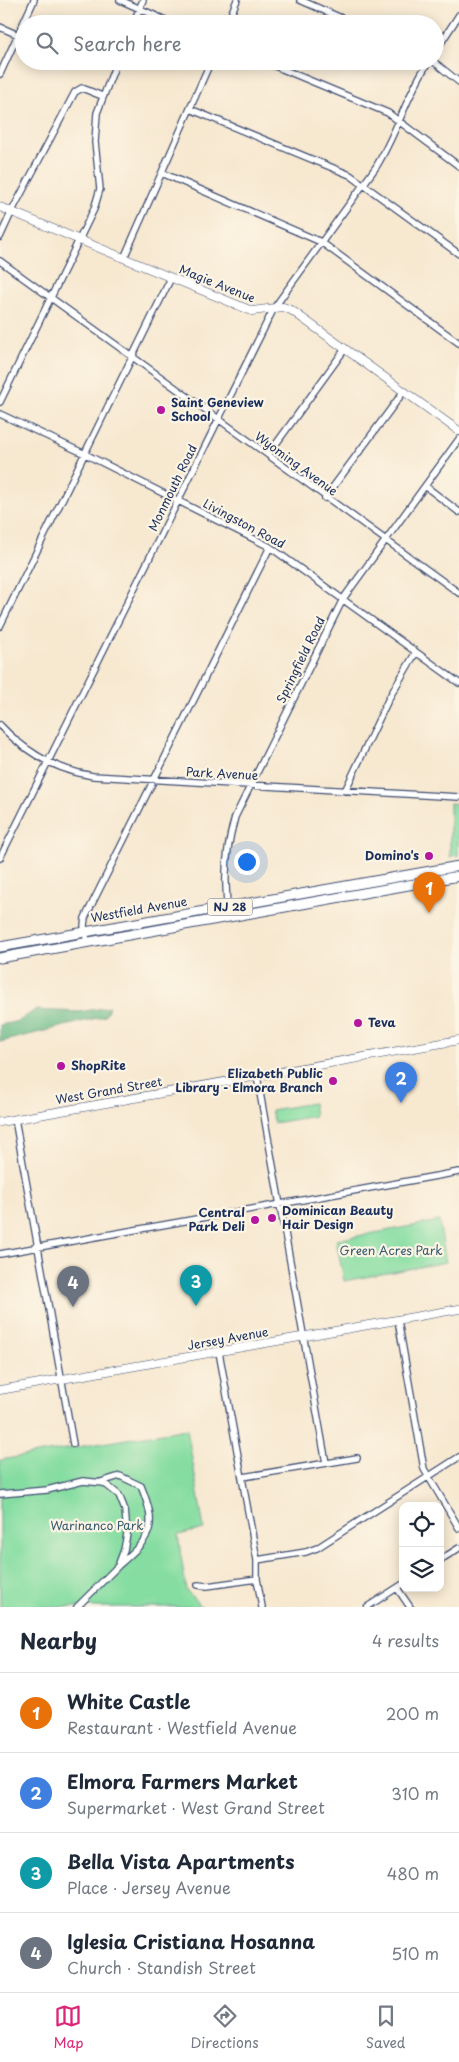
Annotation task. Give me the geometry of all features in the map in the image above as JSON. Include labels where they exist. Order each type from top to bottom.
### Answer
[{"type":"main road","name":"Westfield Avenue","points":[[0,947],[459,866]]},
{"type":"main road","name":"Westfield Avenue","points":[[0,958],[459,876]]},
{"type":"main road","points":[[351,885],[352,895]]},
{"type":"street","points":[[27,15],[34,0]]},
{"type":"street","points":[[120,0],[153,15]]},
{"type":"street","points":[[137,15],[143,0]]},
{"type":"street","points":[[231,15],[237,0]]},
{"type":"street","points":[[300,0],[315,3],[338,15]]},
{"type":"street","points":[[444,38],[459,15]]},
{"type":"street","points":[[0,26],[15,34]]},
{"type":"street","points":[[0,74],[15,42]]},
{"type":"street","points":[[444,69],[459,82]]},
{"type":"street","points":[[0,402],[94,209],[100,189],[95,127],[97,112],[113,70]]},
{"type":"street","points":[[124,258],[207,70]]},
{"type":"street","points":[[285,70],[388,113],[459,166]]},
{"type":"street","name":"Monmouth Road","points":[[0,858],[274,308],[385,152],[423,70]]},
{"type":"street","points":[[0,237],[75,92],[82,88],[102,96]]},
{"type":"street","points":[[190,109],[350,175],[459,254]]},
{"type":"street","points":[[162,173],[321,242],[459,343]]},
{"type":"street","name":"Magie Avenue","points":[[0,207],[252,311],[283,307],[291,310],[459,431]]},
{"type":"street","name":"Wyoming Avenue","points":[[0,261],[459,594]]},
{"type":"street","points":[[0,626],[134,357],[171,278]]},
{"type":"street","points":[[268,455],[346,349]]},
{"type":"street","points":[[325,498],[404,391]]},
{"type":"street","name":"Livingston Road","points":[[0,414],[85,454],[270,547],[459,683]]},
{"type":"street","name":"Springfield Road","points":[[229,917],[224,876],[228,842],[235,817],[343,599],[459,439]]},
{"type":"street","points":[[424,486],[459,512]]},
{"type":"street","points":[[87,942],[85,918],[270,547]]},
{"type":"street","points":[[345,790],[389,698],[416,652]]},
{"type":"street","name":"Park Avenue","points":[[0,725],[21,746],[48,762],[85,775],[459,797]]},
{"type":"street","name":"West Grand Street","points":[[0,1122],[459,1040]]},
{"type":"street","points":[[257,1076],[326,1463]]},
{"type":"street","points":[[15,1119],[73,1444]]},
{"type":"street","points":[[0,1254],[459,1172]]},
{"type":"street","name":"Jersey Avenue","points":[[0,1390],[459,1309]]},
{"type":"street","points":[[398,1320],[424,1470],[459,1528]]},
{"type":"street","points":[[219,1352],[257,1560],[257,1579],[262,1607]]},
{"type":"street","points":[[257,1560],[306,1552],[317,1548],[459,1457]]},
{"type":"street","points":[[243,1477],[357,1458]]},
{"type":"street","points":[[77,1607],[136,1550],[149,1532],[151,1511],[141,1486],[120,1476],[100,1483]]},
{"type":"street","points":[[0,1494],[47,1490],[84,1481],[104,1483],[118,1494],[125,1510],[127,1534],[118,1566]]},
{"type":"street","points":[[444,1557],[459,1548]]},
{"type":"street","points":[[198,1585],[207,1586],[257,1579]]},
{"type":"street","points":[[367,1607],[399,1587]]},
{"type":"street","points":[[403,1592],[410,1607]]},
{"type":"green space","points":[[450,803],[459,804],[458,857],[455,855],[450,857]]},
{"type":"green space","points":[[109,1007],[105,1016],[0,1042],[0,1025],[19,1021],[35,1010],[79,1012]]},
{"type":"green space","points":[[313,1103],[315,1116],[274,1123],[271,1110]]},
{"type":"green space","name":"Green Acres Park","points":[[439,1221],[446,1262],[344,1281],[336,1240]]},
{"type":"green space","name":"Warinanco Park","points":[[187,1429],[204,1529],[178,1535],[186,1590],[202,1607],[0,1607],[0,1460]]},
{"type":"place","name":"Saint Geneview School","points":[[161,410]]},
{"type":"place","name":"Domino's","points":[[429,856]]},
{"type":"place","name":"White Castle","points":[[429,913]]},
{"type":"place","name":"Teva","points":[[358,1023]]},
{"type":"place","name":"ShopRite","points":[[61,1066]]},
{"type":"place","name":"Elizabeth Public Library - Elmora Branch","points":[[333,1081]]},
{"type":"place","name":"Elmora Farmers Market","points":[[401,1103]]},
{"type":"place","name":"Dominican Beauty Hair Design","points":[[272,1218]]},
{"type":"place","name":"Central Park Deli","points":[[255,1220]]},
{"type":"place","name":"Bella Vista Apartments","points":[[196,1306]]},
{"type":"place","name":"Iglesia Cristiana Hosanna","points":[[73,1307]]}]
